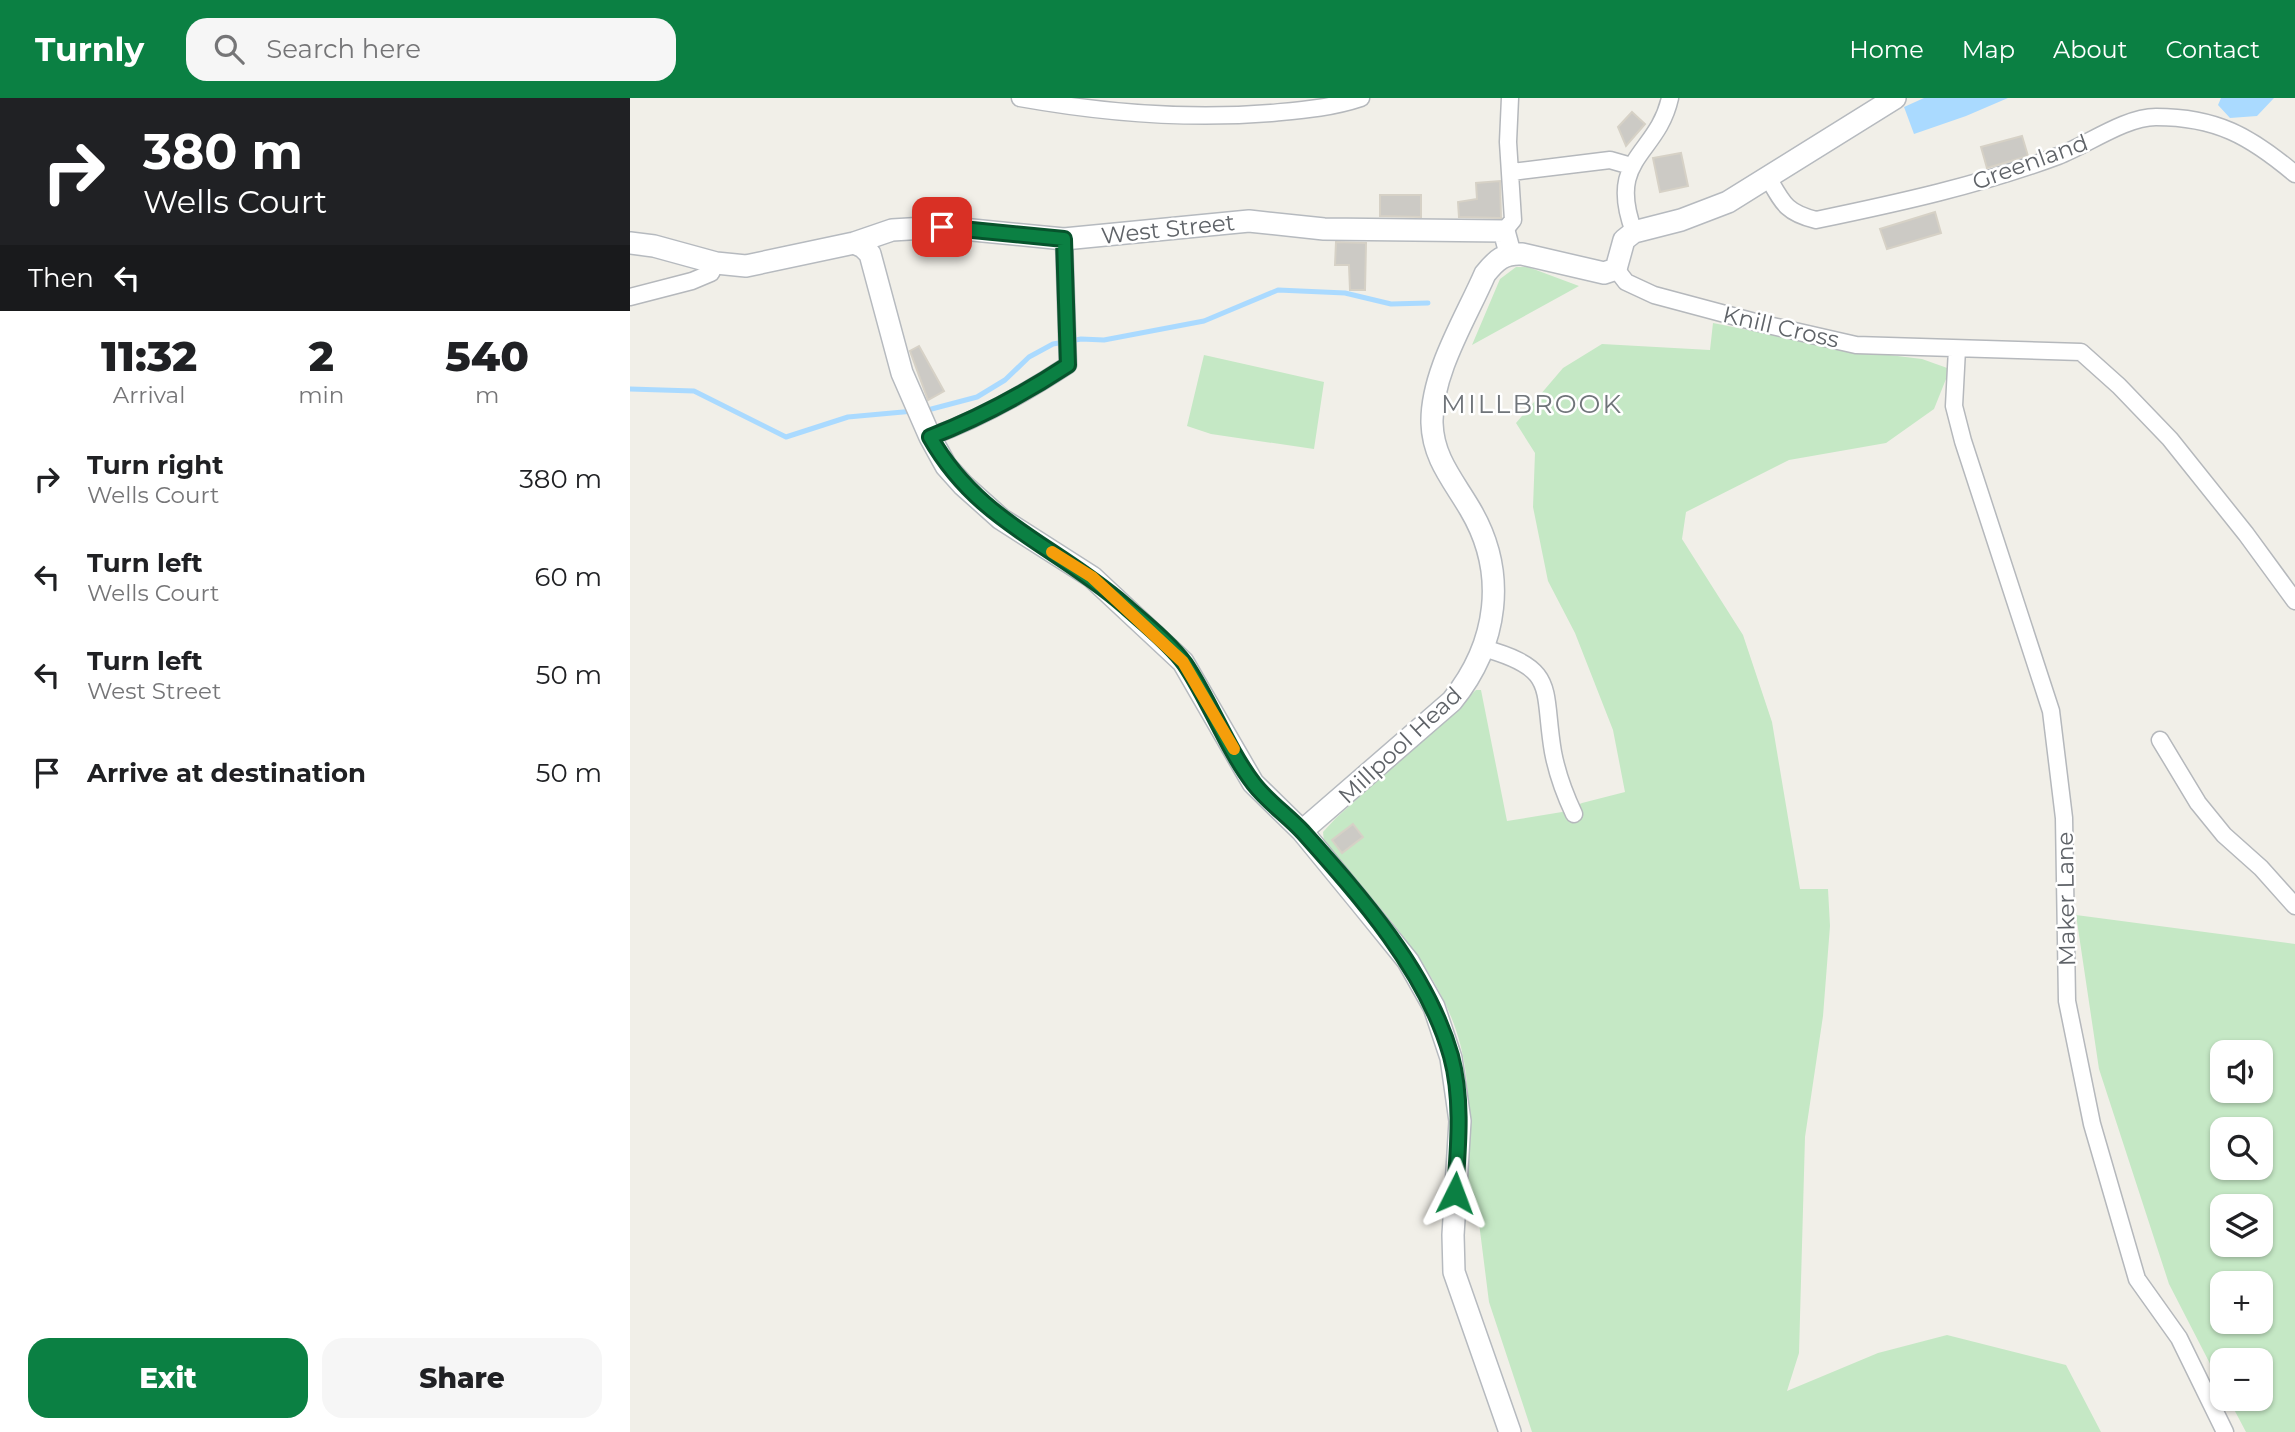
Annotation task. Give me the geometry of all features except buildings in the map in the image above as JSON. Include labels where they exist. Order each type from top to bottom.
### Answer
[{"type":"street","points":[[1020,98],[1076,108],[1159,116],[1241,115],[1332,107],[1361,98]]},
{"type":"street","points":[[1510,98],[1508,142],[1513,220],[1504,231],[1510,253],[1604,273],[1616,269],[1624,240],[1634,232],[1681,220],[1728,202],[1769,179],[1895,98]]},
{"type":"street","points":[[1634,232],[1626,209],[1625,193],[1631,166],[1666,113],[1670,98]]},
{"type":"street","name":"Greenland","points":[[1769,179],[1784,206],[1799,216],[1816,220],[1922,198],[2058,156],[2116,129],[2152,117],[2193,119],[2216,124],[2247,138],[2295,174]]},
{"type":"street","points":[[1512,172],[1610,160],[1631,166]]},
{"type":"street","name":"West Street","points":[[630,243],[654,246],[716,263],[746,266],[854,243],[892,230],[942,227],[1064,239],[1249,221],[1324,229],[1504,231]]},
{"type":"street","points":[[922,419],[960,426],[1026,393],[1068,365],[1064,239]]},
{"type":"street","points":[[854,243],[870,254],[902,373],[922,419],[954,476],[991,511],[1092,577],[1183,662],[1253,783],[1302,831],[1408,961],[1434,1007],[1451,1058],[1460,1121],[1452,1235],[1454,1272],[1510,1432]]},
{"type":"street","name":"Millpool Head","points":[[1302,831],[1452,701],[1469,680],[1483,648],[1494,602],[1494,578],[1489,552],[1474,516],[1444,470],[1435,446],[1432,422],[1434,397],[1442,369],[1485,274],[1496,260],[1510,253]]},
{"type":"street","points":[[630,296],[692,281],[711,273],[716,263]]},
{"type":"street","name":"Knill Cross","points":[[1616,269],[1626,282],[1640,290],[1755,322],[1856,345],[2081,352],[2119,386],[2170,439],[2293,590]]},
{"type":"street","name":"Maker Lane","points":[[1957,349],[1954,406],[1963,441],[2051,711],[2064,818],[2067,1001],[2092,1124],[2137,1279],[2179,1338],[2225,1432]]},
{"type":"street","points":[[1483,648],[1521,661],[1534,670],[1545,686],[1550,704],[1553,753],[1574,814]]},
{"type":"street","points":[[2160,740],[2198,803],[2224,835],[2261,868],[2295,906]]},
{"type":"green space","points":[[1516,267],[1528,267],[1579,286],[1472,345],[1500,279]]},
{"type":"green space","points":[[1713,323],[1848,350],[1922,359],[1950,369],[1934,409],[1886,443],[1789,460],[1686,512],[1682,539],[1743,635],[1772,722],[1800,889],[1828,889],[1830,926],[1823,1016],[1805,1137],[1799,1353],[1787,1391],[1878,1353],[1947,1335],[2066,1365],[2101,1432],[1532,1432],[1489,1302],[1477,1207],[1469,1203],[1467,1198],[1469,1137],[1466,1075],[1459,1041],[1448,1009],[1413,949],[1324,842],[1323,832],[1336,818],[1476,690],[1481,690],[1507,821],[1562,812],[1582,803],[1625,792],[1613,730],[1575,633],[1548,581],[1533,507],[1535,453],[1516,423],[1563,368],[1602,344],[1710,350]]},
{"type":"green space","points":[[1204,355],[1324,382],[1314,449],[1211,434],[1187,426]]},
{"type":"green space","points":[[2076,915],[2295,944],[2295,1432],[2246,1432],[2235,1411],[2273,1411],[2273,1348],[2210,1348],[2210,1364],[2169,1284],[2099,1069]]},
{"type":"water","points":[[1924,98],[2008,98],[1914,134],[1904,107]]},
{"type":"water","points":[[2221,98],[2274,98],[2257,116],[2230,118],[2218,105]]},
{"type":"waterway","points":[[924,411],[977,397],[1005,380],[1029,357],[1053,344],[1081,339],[1104,340],[1204,321],[1278,290],[1345,293],[1391,304],[1428,303]]},
{"type":"waterway","points":[[630,389],[694,391],[786,437],[848,417],[914,411]]},
{"type":"slow traffic","points":[[1052,552],[1092,577],[1183,662],[1234,749]]},
{"type":"district","name":"MILLBROOK","points":[[1532,404]]},
{"type":"route","points":[[942,227],[1064,239],[1068,365],[1024,394],[960,426],[930,437],[946,466],[1001,519],[1092,577],[1183,662],[1253,783],[1302,831],[1408,961],[1434,1007],[1451,1058],[1460,1121],[1455,1193]]}]
